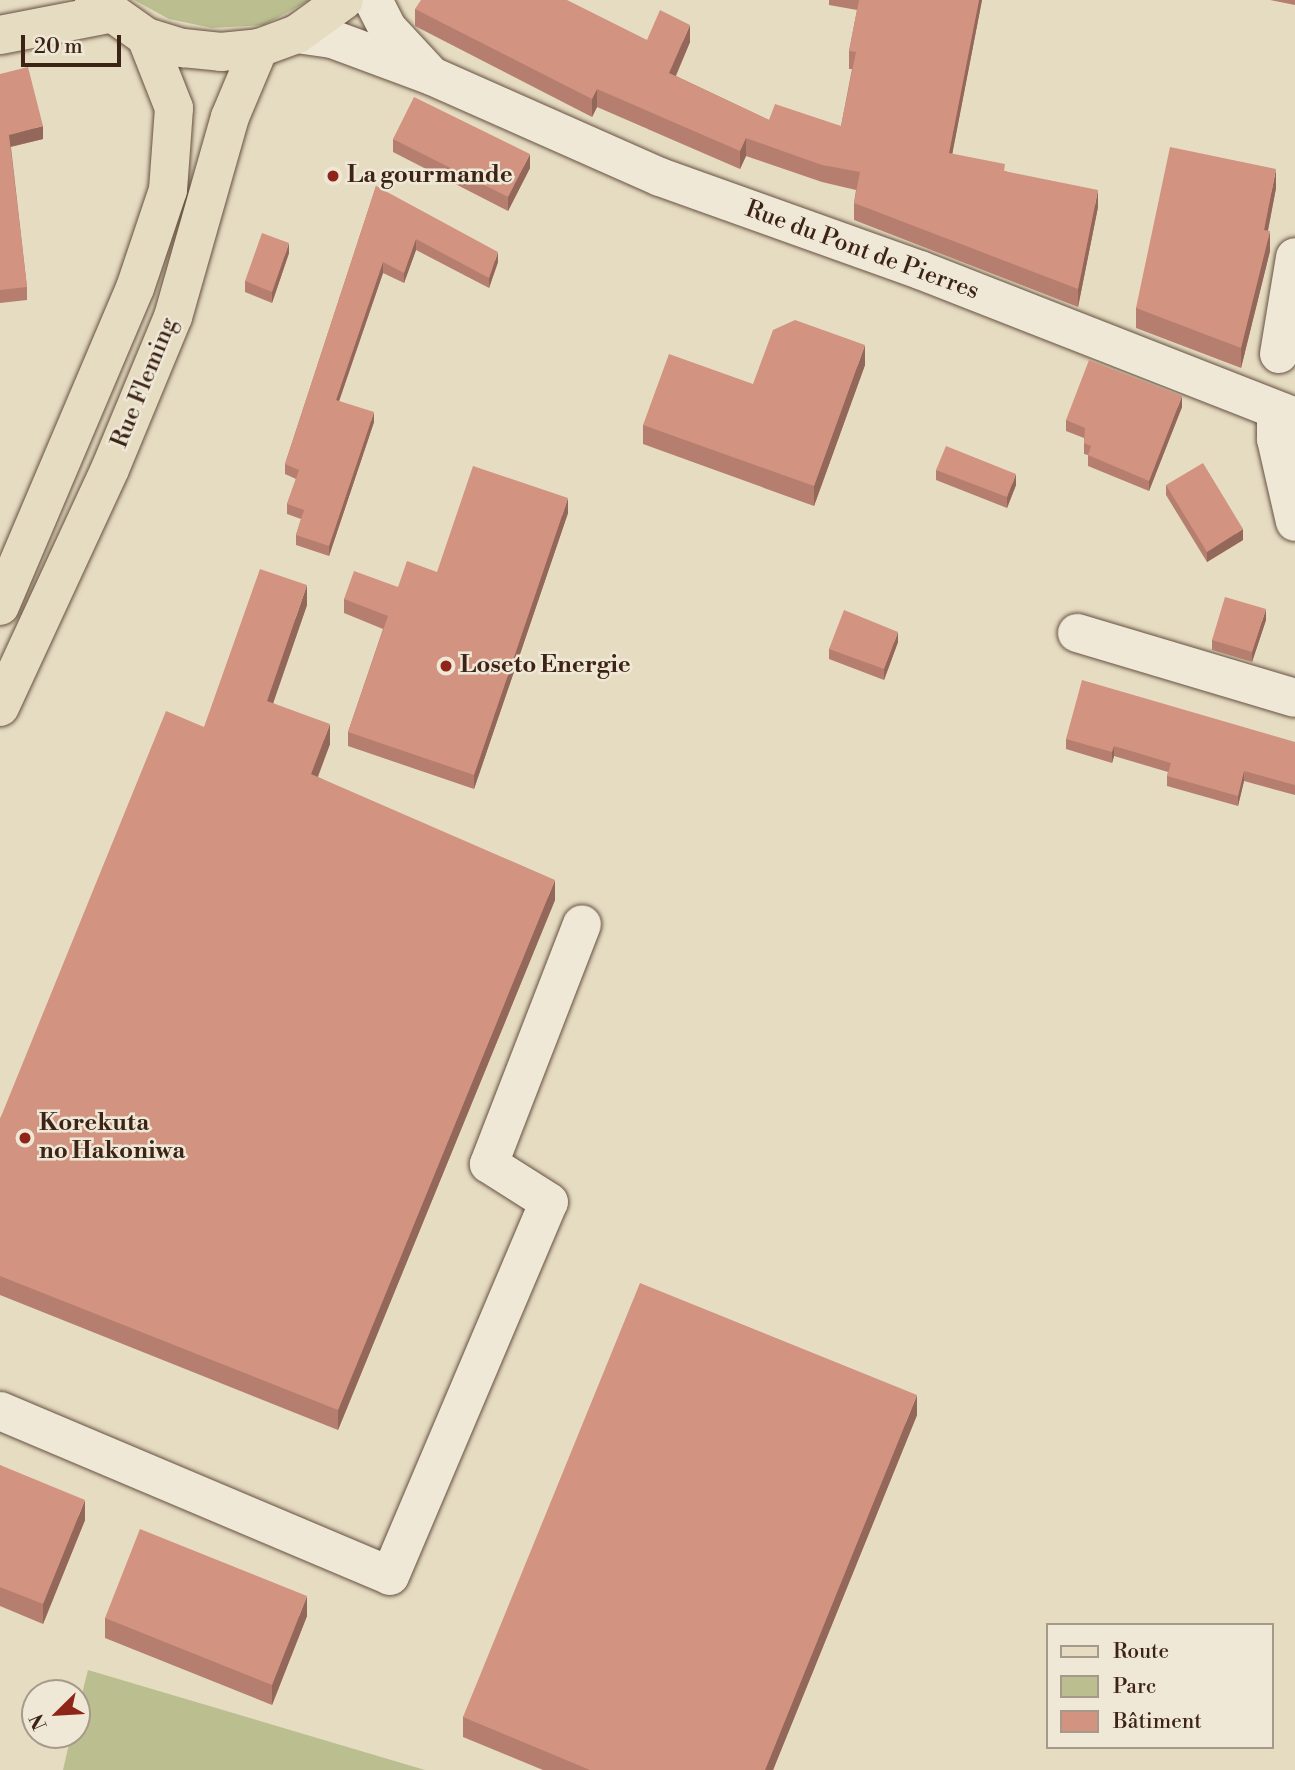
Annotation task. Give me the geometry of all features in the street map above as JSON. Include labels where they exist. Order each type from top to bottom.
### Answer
[{"type":"main road","points":[[0,36],[101,7],[146,37],[208,51],[258,48],[297,34],[344,0]]},
{"type":"main road","name":"Rue Fleming","points":[[0,606],[135,288],[168,190],[174,108],[146,37]]},
{"type":"main road","name":"Rue Fleming","points":[[0,707],[110,469],[173,317],[230,117],[258,48]]},
{"type":"street","name":"Rue du Pont de Pierres","points":[[373,0],[388,29],[432,76]]},
{"type":"street","name":"Rue du Pont de Pierres","points":[[297,34],[332,39],[432,76],[660,177],[933,275],[1285,414]]},
{"type":"street","points":[[1279,354],[1295,257]]},
{"type":"street","points":[[1285,414],[1276,439],[1295,522]]},
{"type":"street","points":[[1077,633],[1295,698]]},
{"type":"street","points":[[0,1411],[390,1576],[549,1202],[489,1164],[582,924]]},
{"type":"green space","points":[[134,0],[310,0],[264,25],[212,28],[169,19]]},
{"type":"green space","points":[[88,1670],[425,1770],[63,1770],[68,1749],[91,1749],[91,1679],[86,1679]]},
{"type":"building","points":[[421,0],[567,0],[647,40],[660,10],[690,25],[669,73],[769,120],[775,104],[841,126],[856,52],[849,51],[859,0],[979,0],[949,153],[1005,164],[1004,171],[1098,190],[1078,289],[854,203],[860,172],[822,165],[746,138],[740,151],[597,89],[592,99],[415,9]]},
{"type":"building","points":[[28,67],[43,126],[9,135],[27,287],[0,290],[0,74]]},
{"type":"building","points":[[414,97],[530,154],[508,197],[393,139]]},
{"type":"building","points":[[1170,147],[1276,169],[1264,230],[1270,231],[1241,348],[1136,308]]},
{"type":"building","points":[[376,186],[498,252],[489,278],[416,239],[404,273],[383,262],[336,400],[374,412],[329,546],[296,535],[304,510],[287,504],[299,470],[285,464]]},
{"type":"building","points":[[262,233],[289,243],[272,292],[245,281]]},
{"type":"building","points":[[795,320],[865,345],[814,486],[643,425],[669,354],[753,384],[773,330]]},
{"type":"building","points":[[1089,360],[1182,396],[1149,481],[1088,455],[1091,446],[1084,443],[1085,428],[1066,420]]},
{"type":"building","points":[[946,446],[1016,474],[1007,497],[936,470]]},
{"type":"building","points":[[1203,463],[1243,529],[1207,552],[1166,485]]},
{"type":"building","name":"Loseto Energie","points":[[473,466],[568,498],[474,775],[348,732],[388,616],[344,599],[354,571],[398,587],[407,561],[437,572]]},
{"type":"building","points":[[260,569],[307,585],[267,701],[330,724],[311,774],[555,880],[338,1410],[0,1276],[0,1119],[166,711],[204,727]]},
{"type":"building","points":[[1225,597],[1266,609],[1252,652],[1212,640]]},
{"type":"building","points":[[844,610],[898,632],[884,669],[829,649]]},
{"type":"building","points":[[1082,680],[1295,742],[1295,785],[1244,771],[1238,796],[1167,776],[1171,763],[1114,746],[1112,752],[1066,739]]},
{"type":"building","points":[[640,1283],[917,1395],[765,1770],[590,1770],[463,1717]]},
{"type":"building","points":[[0,1465],[85,1500],[43,1604],[0,1587]]},
{"type":"building","points":[[140,1529],[307,1596],[272,1685],[105,1618]]},
{"type":"place","name":"La gourmande","points":[[333,176]]},
{"type":"place","name":"Loseto Energie","points":[[446,666]]},
{"type":"place","name":"Korekuta no Hakoniwa","points":[[25,1138]]}]
